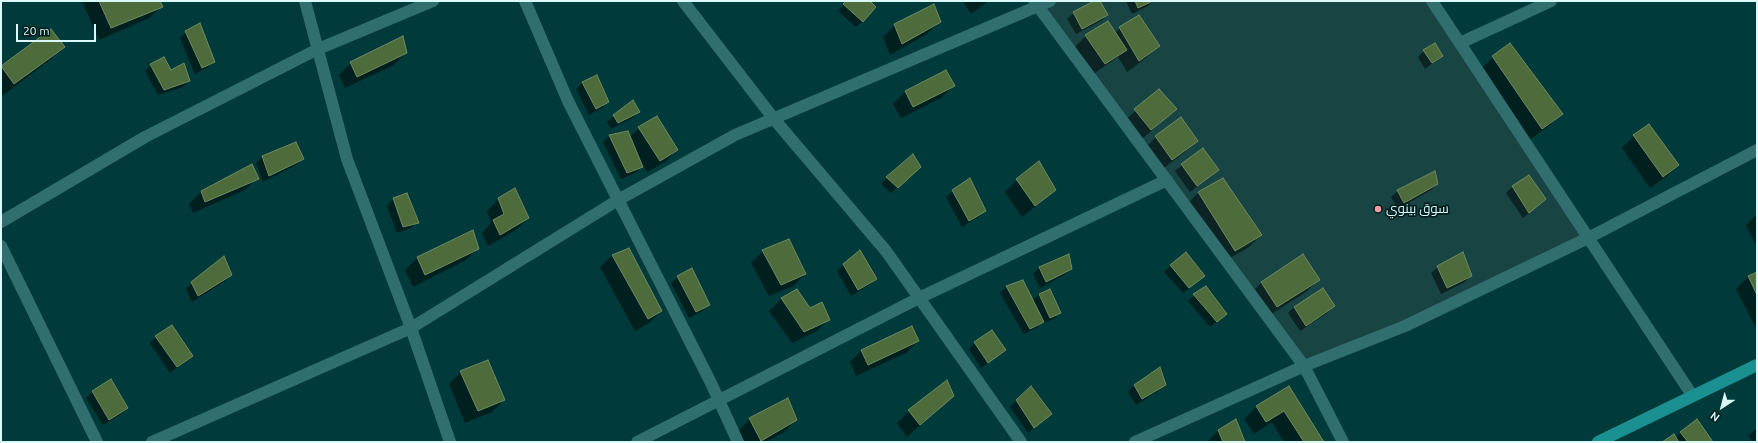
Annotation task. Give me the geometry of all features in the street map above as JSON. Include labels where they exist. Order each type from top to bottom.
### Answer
[{"type":"street","points":[[306,1],[346,159],[411,328],[450,442]]},
{"type":"street","points":[[1,222],[145,137],[318,49],[433,1]]},
{"type":"street","points":[[525,1],[568,101],[719,401],[738,442]]},
{"type":"street","points":[[683,1],[774,119],[886,251],[1021,442]]},
{"type":"street","points":[[152,442],[411,328],[618,200],[735,135],[1036,4],[1050,1]]},
{"type":"street","points":[[1432,1],[1692,395]]},
{"type":"street","points":[[1460,43],[1551,1]]},
{"type":"street","points":[[1036,4],[1304,366],[1343,442]]},
{"type":"street","points":[[1135,442],[1304,366],[1405,326],[1588,238],[1757,150]]},
{"type":"street","points":[[637,442],[919,298],[1167,180]]},
{"type":"street","points":[[1,246],[97,442]]},
{"type":"street","points":[[1598,442],[1692,395],[1757,365]]},
{"type":"shaded area","name":"سوق بينوي","points":[[1050,1],[1432,1],[1588,238],[1304,366],[1038,7]]},
{"type":"building","points":[[99,1],[160,1],[163,7],[111,28]]},
{"type":"building","points":[[846,1],[870,1],[876,7],[863,22],[843,4]]},
{"type":"building","points":[[1094,1],[1100,1],[1108,15],[1082,29],[1073,12]]},
{"type":"building","points":[[1135,1],[1153,1],[1138,8]]},
{"type":"building","points":[[934,4],[941,22],[902,44],[894,24]]},
{"type":"building","points":[[1139,15],[1160,46],[1139,61],[1119,27]]},
{"type":"building","points":[[1108,21],[1127,50],[1105,64],[1085,35]]},
{"type":"building","points":[[200,23],[215,62],[202,68],[185,31]]},
{"type":"building","points":[[51,29],[65,47],[14,84],[1,66]]},
{"type":"building","points":[[403,36],[407,53],[357,77],[350,62]]},
{"type":"building","points":[[1435,43],[1443,56],[1432,63],[1423,50]]},
{"type":"building","points":[[1510,43],[1563,114],[1542,129],[1492,56]]},
{"type":"building","points":[[164,57],[171,70],[184,63],[190,81],[164,90],[150,64]]},
{"type":"building","points":[[946,70],[955,86],[913,107],[905,91]]},
{"type":"building","points":[[597,75],[609,102],[596,109],[582,82]]},
{"type":"building","points":[[1159,89],[1177,109],[1151,130],[1134,109]]},
{"type":"building","points":[[633,100],[640,112],[618,123],[613,115]]},
{"type":"building","points":[[657,116],[678,150],[660,161],[638,127]]},
{"type":"building","points":[[1181,117],[1198,141],[1172,160],[1155,136]]},
{"type":"building","points":[[1649,124],[1679,165],[1663,177],[1633,135]]},
{"type":"building","points":[[628,131],[643,167],[627,173],[609,135]]},
{"type":"building","points":[[296,142],[304,159],[269,176],[262,156]]},
{"type":"building","points":[[1203,148],[1219,170],[1197,186],[1181,164]]},
{"type":"building","points":[[913,154],[921,167],[898,188],[886,177]]},
{"type":"building","points":[[1039,161],[1056,190],[1035,206],[1016,179]]},
{"type":"building","points":[[252,164],[259,179],[205,202],[201,191]]},
{"type":"building","points":[[1435,171],[1438,184],[1404,203],[1397,190]]},
{"type":"building","points":[[1529,175],[1546,199],[1529,213],[1512,186]]},
{"type":"building","points":[[970,178],[986,211],[969,221],[952,190]]},
{"type":"building","points":[[1223,178],[1262,235],[1235,251],[1198,192]]},
{"type":"building","points":[[515,188],[529,218],[500,235],[493,220],[504,214],[498,198]]},
{"type":"building","points":[[407,193],[419,223],[403,227],[393,198]]},
{"type":"building","points":[[473,230],[479,249],[425,275],[417,257]]},
{"type":"building","points":[[789,239],[806,274],[781,285],[762,250]]},
{"type":"building","points":[[629,248],[662,311],[648,319],[612,255]]},
{"type":"building","points":[[860,250],[877,279],[858,290],[843,264]]},
{"type":"building","points":[[1186,252],[1205,276],[1189,288],[1170,265]]},
{"type":"building","points":[[1463,252],[1472,276],[1447,288],[1437,266]]},
{"type":"building","points":[[1069,254],[1072,269],[1046,282],[1039,267]]},
{"type":"building","points":[[1303,254],[1320,280],[1277,307],[1261,282]]},
{"type":"building","points":[[224,256],[232,275],[198,296],[191,282]]},
{"type":"building","points":[[692,268],[710,305],[696,312],[677,276]]},
{"type":"building","points":[[1757,272],[1757,295],[1748,276]]},
{"type":"building","points":[[1023,280],[1044,322],[1030,329],[1006,286]]},
{"type":"building","points":[[1206,286],[1227,314],[1217,322],[1193,294]]},
{"type":"building","points":[[1323,288],[1335,306],[1306,326],[1294,307]]},
{"type":"building","points":[[797,289],[810,308],[822,302],[830,320],[804,332],[781,298]]},
{"type":"building","points":[[1050,289],[1061,313],[1050,318],[1039,294]]},
{"type":"building","points":[[172,325],[193,356],[177,367],[155,336]]},
{"type":"building","points":[[912,326],[919,341],[868,365],[861,350]]},
{"type":"building","points":[[992,330],[1006,350],[988,363],[974,342]]},
{"type":"building","points":[[488,360],[505,400],[478,411],[460,371]]},
{"type":"building","points":[[1160,367],[1166,385],[1142,399],[1134,385]]},
{"type":"building","points":[[111,379],[128,408],[109,420],[92,391]]},
{"type":"building","points":[[947,380],[954,396],[920,425],[908,410]]},
{"type":"building","points":[[1031,386],[1052,414],[1034,428],[1016,400]]},
{"type":"building","points":[[1289,386],[1324,442],[1304,442],[1284,411],[1266,422],[1256,406]]},
{"type":"building","points":[[788,398],[797,420],[761,441],[749,418]]},
{"type":"building","points":[[1236,419],[1245,442],[1223,442],[1218,430]]},
{"type":"building","points":[[1697,419],[1713,442],[1688,442],[1680,432]]},
{"type":"building","points":[[1674,434],[1679,442],[1662,442]]},
{"type":"place","name":"سوق بينوي","points":[[1378,209]]}]
